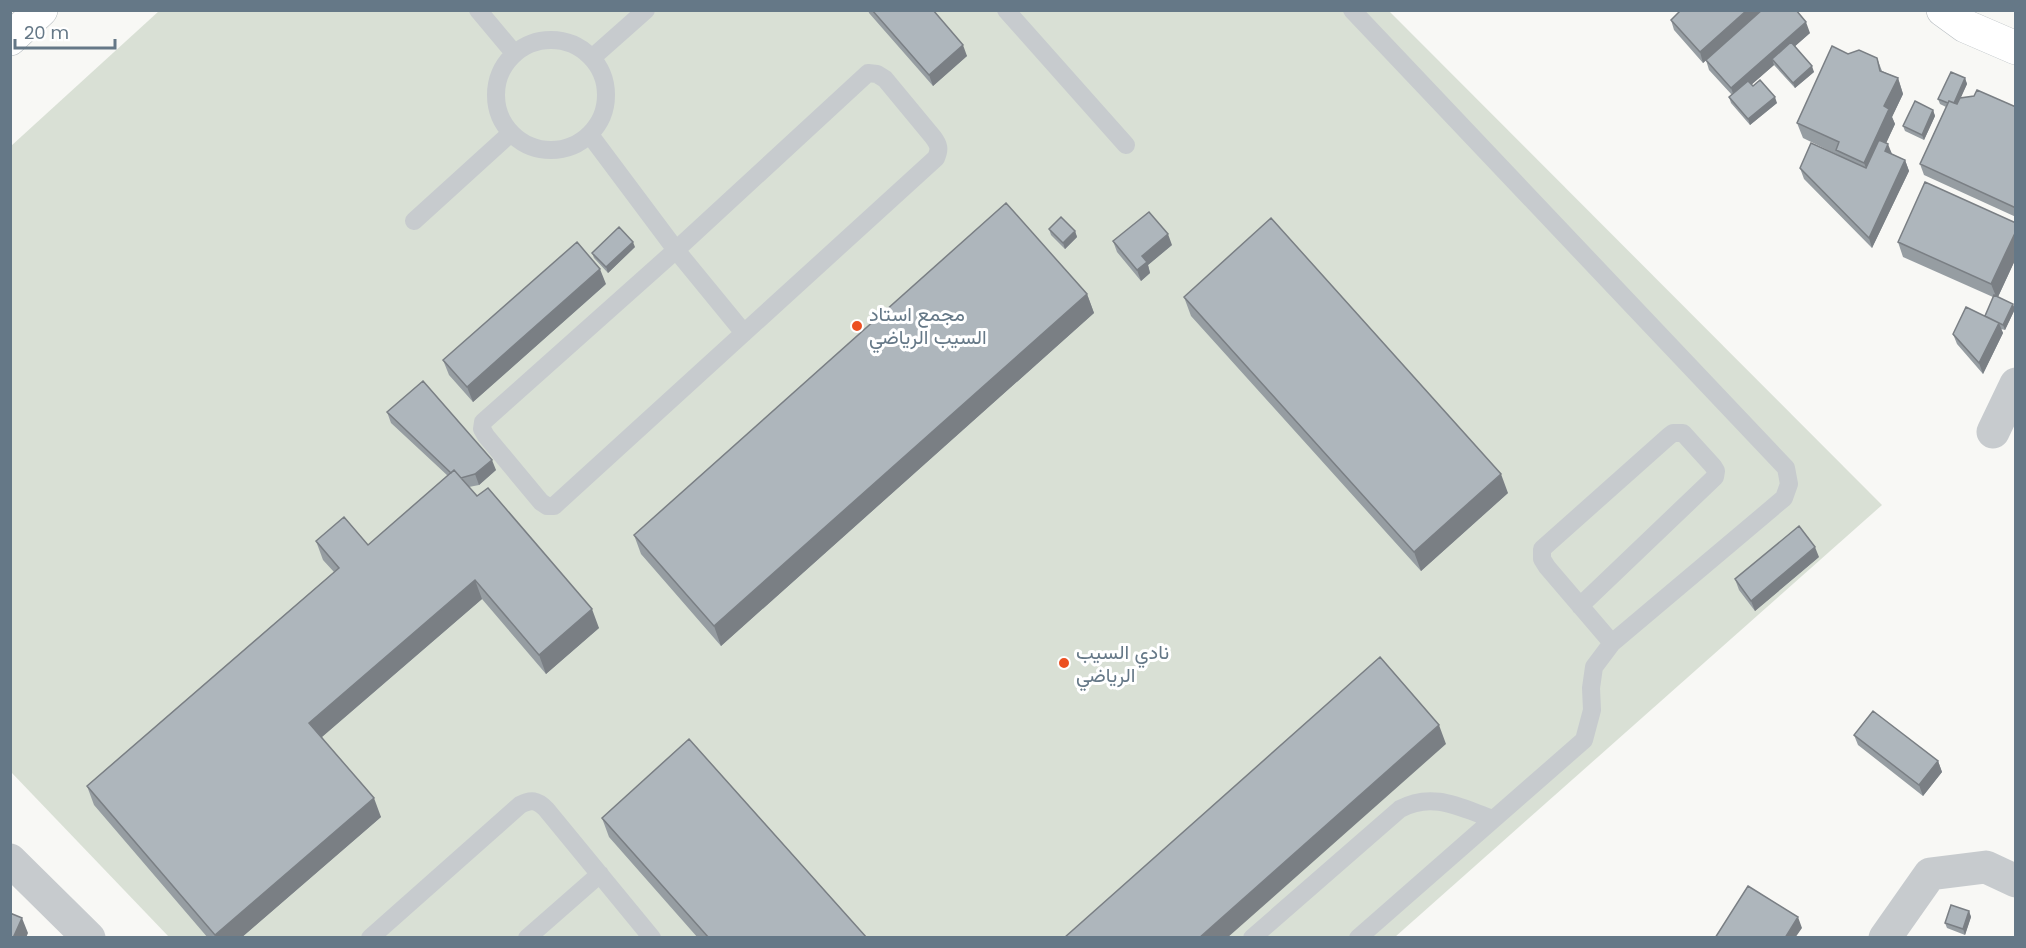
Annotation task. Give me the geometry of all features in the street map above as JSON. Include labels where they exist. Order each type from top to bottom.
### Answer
[{"type":"street","points":[[10,39],[41,10]]},
{"type":"street","points":[[1943,10],[1965,26],[2016,48]]},
{"type":"street","points":[[1993,432],[2016,384]]},
{"type":"street","points":[[10,860],[89,938]]},
{"type":"street","points":[[1885,938],[1930,874],[1986,867],[2016,881]]},
{"type":"lane","points":[[478,10],[514,53]]},
{"type":"lane","points":[[593,57],[646,10]]},
{"type":"lane","points":[[1006,10],[1126,145]]},
{"type":"lane","points":[[1352,10],[1786,468],[1789,484],[1784,498],[1612,643],[1594,667],[1591,688],[1592,710],[1584,741],[1358,938]]},
{"type":"lane","points":[[554,39],[576,44],[593,57],[603,76],[607,97],[602,118],[590,135],[572,147],[550,151],[529,146],[511,133],[500,114],[496,93],[501,71],[514,53],[533,42],[554,39]]},
{"type":"lane","points":[[868,73],[877,74],[885,79],[938,143],[939,151],[936,158],[554,506],[547,506],[541,502],[486,436],[482,429],[483,422],[676,250],[868,73]]},
{"type":"lane","points":[[414,222],[511,133]]},
{"type":"lane","points":[[590,135],[676,250],[744,333]]},
{"type":"lane","points":[[1580,606],[1715,477],[1716,471],[1713,466],[1683,433],[1673,433],[1669,436],[1542,549],[1542,559],[1547,567],[1580,606],[1612,643]]},
{"type":"lane","points":[[1252,938],[1400,809],[1412,802],[1438,800],[1493,819]]},
{"type":"lane","points":[[370,938],[511,813],[528,801],[538,802],[546,809],[652,938]]},
{"type":"lane","points":[[527,938],[600,874]]},
{"type":"shaded area","name":"مجمع استاد السيب الرياضي","points":[[159,11],[1389,11],[1882,505],[1395,937],[169,937],[11,772],[11,146]]},
{"type":"building","points":[[872,10],[933,10],[963,45],[929,75]]},
{"type":"building","points":[[1681,10],[1747,10],[1700,52],[1671,20]]},
{"type":"building","points":[[1762,10],[1796,10],[1806,22],[1731,88],[1706,60]]},
{"type":"building","points":[[1791,42],[1812,66],[1793,83],[1772,59]]},
{"type":"building","points":[[1832,46],[1848,54],[1859,50],[1877,58],[1880,71],[1898,78],[1884,106],[1889,109],[1864,163],[1836,150],[1839,142],[1797,123]]},
{"type":"building","points":[[1951,72],[1965,78],[1954,103],[1949,101],[1948,103],[1938,99]]},
{"type":"building","points":[[1760,80],[1775,97],[1748,119],[1729,97],[1748,81],[1753,86]]},
{"type":"building","points":[[1977,90],[2016,107],[2016,208],[1920,164],[1949,101],[1957,104],[1960,98],[1974,96]]},
{"type":"building","points":[[1915,101],[1933,110],[1922,135],[1903,126]]},
{"type":"building","points":[[1879,140],[1888,144],[1885,151],[1905,160],[1869,238],[1800,168],[1811,143],[1866,168]]},
{"type":"building","points":[[1925,182],[2016,223],[2016,231],[1991,284],[1898,242]]},
{"type":"building","points":[[1006,203],[1087,294],[714,626],[634,535]]},
{"type":"building","points":[[1149,212],[1168,234],[1142,256],[1147,262],[1137,270],[1113,241]]},
{"type":"building","points":[[1061,217],[1075,231],[1063,243],[1049,229]]},
{"type":"building","points":[[1271,218],[1501,474],[1414,552],[1184,297]]},
{"type":"building","points":[[619,227],[633,242],[606,267],[592,253]]},
{"type":"building","points":[[577,242],[600,269],[467,387],[443,360]]},
{"type":"building","points":[[1994,295],[2013,304],[2003,325],[1985,316]]},
{"type":"building","points":[[1966,307],[1999,323],[1979,363],[1953,334]]},
{"type":"building","points":[[423,381],[492,460],[475,474],[461,478],[454,470],[451,473],[387,412]]},
{"type":"building","points":[[454,470],[477,496],[488,488],[592,609],[539,655],[475,580],[309,723],[374,798],[215,935],[87,786],[339,568],[316,541],[344,517],[368,545]]},
{"type":"building","points":[[1799,526],[1815,547],[1751,601],[1735,579]]},
{"type":"building","points":[[1380,657],[1439,725],[1199,938],[1064,938]]},
{"type":"building","points":[[1873,711],[1938,761],[1919,785],[1854,735]]},
{"type":"building","points":[[689,739],[867,938],[709,938],[602,818]]},
{"type":"building","points":[[1748,886],[1798,917],[1785,938],[1715,938]]},
{"type":"building","points":[[1951,905],[1969,911],[1963,929],[1945,923]]},
{"type":"building","points":[[10,913],[22,918],[13,938],[10,938]]},
{"type":"place","name":"مجمع استاد السيب الرياضي","points":[[857,326]]},
{"type":"place","name":"نادي السيب الرياضي","points":[[1064,663]]}]
